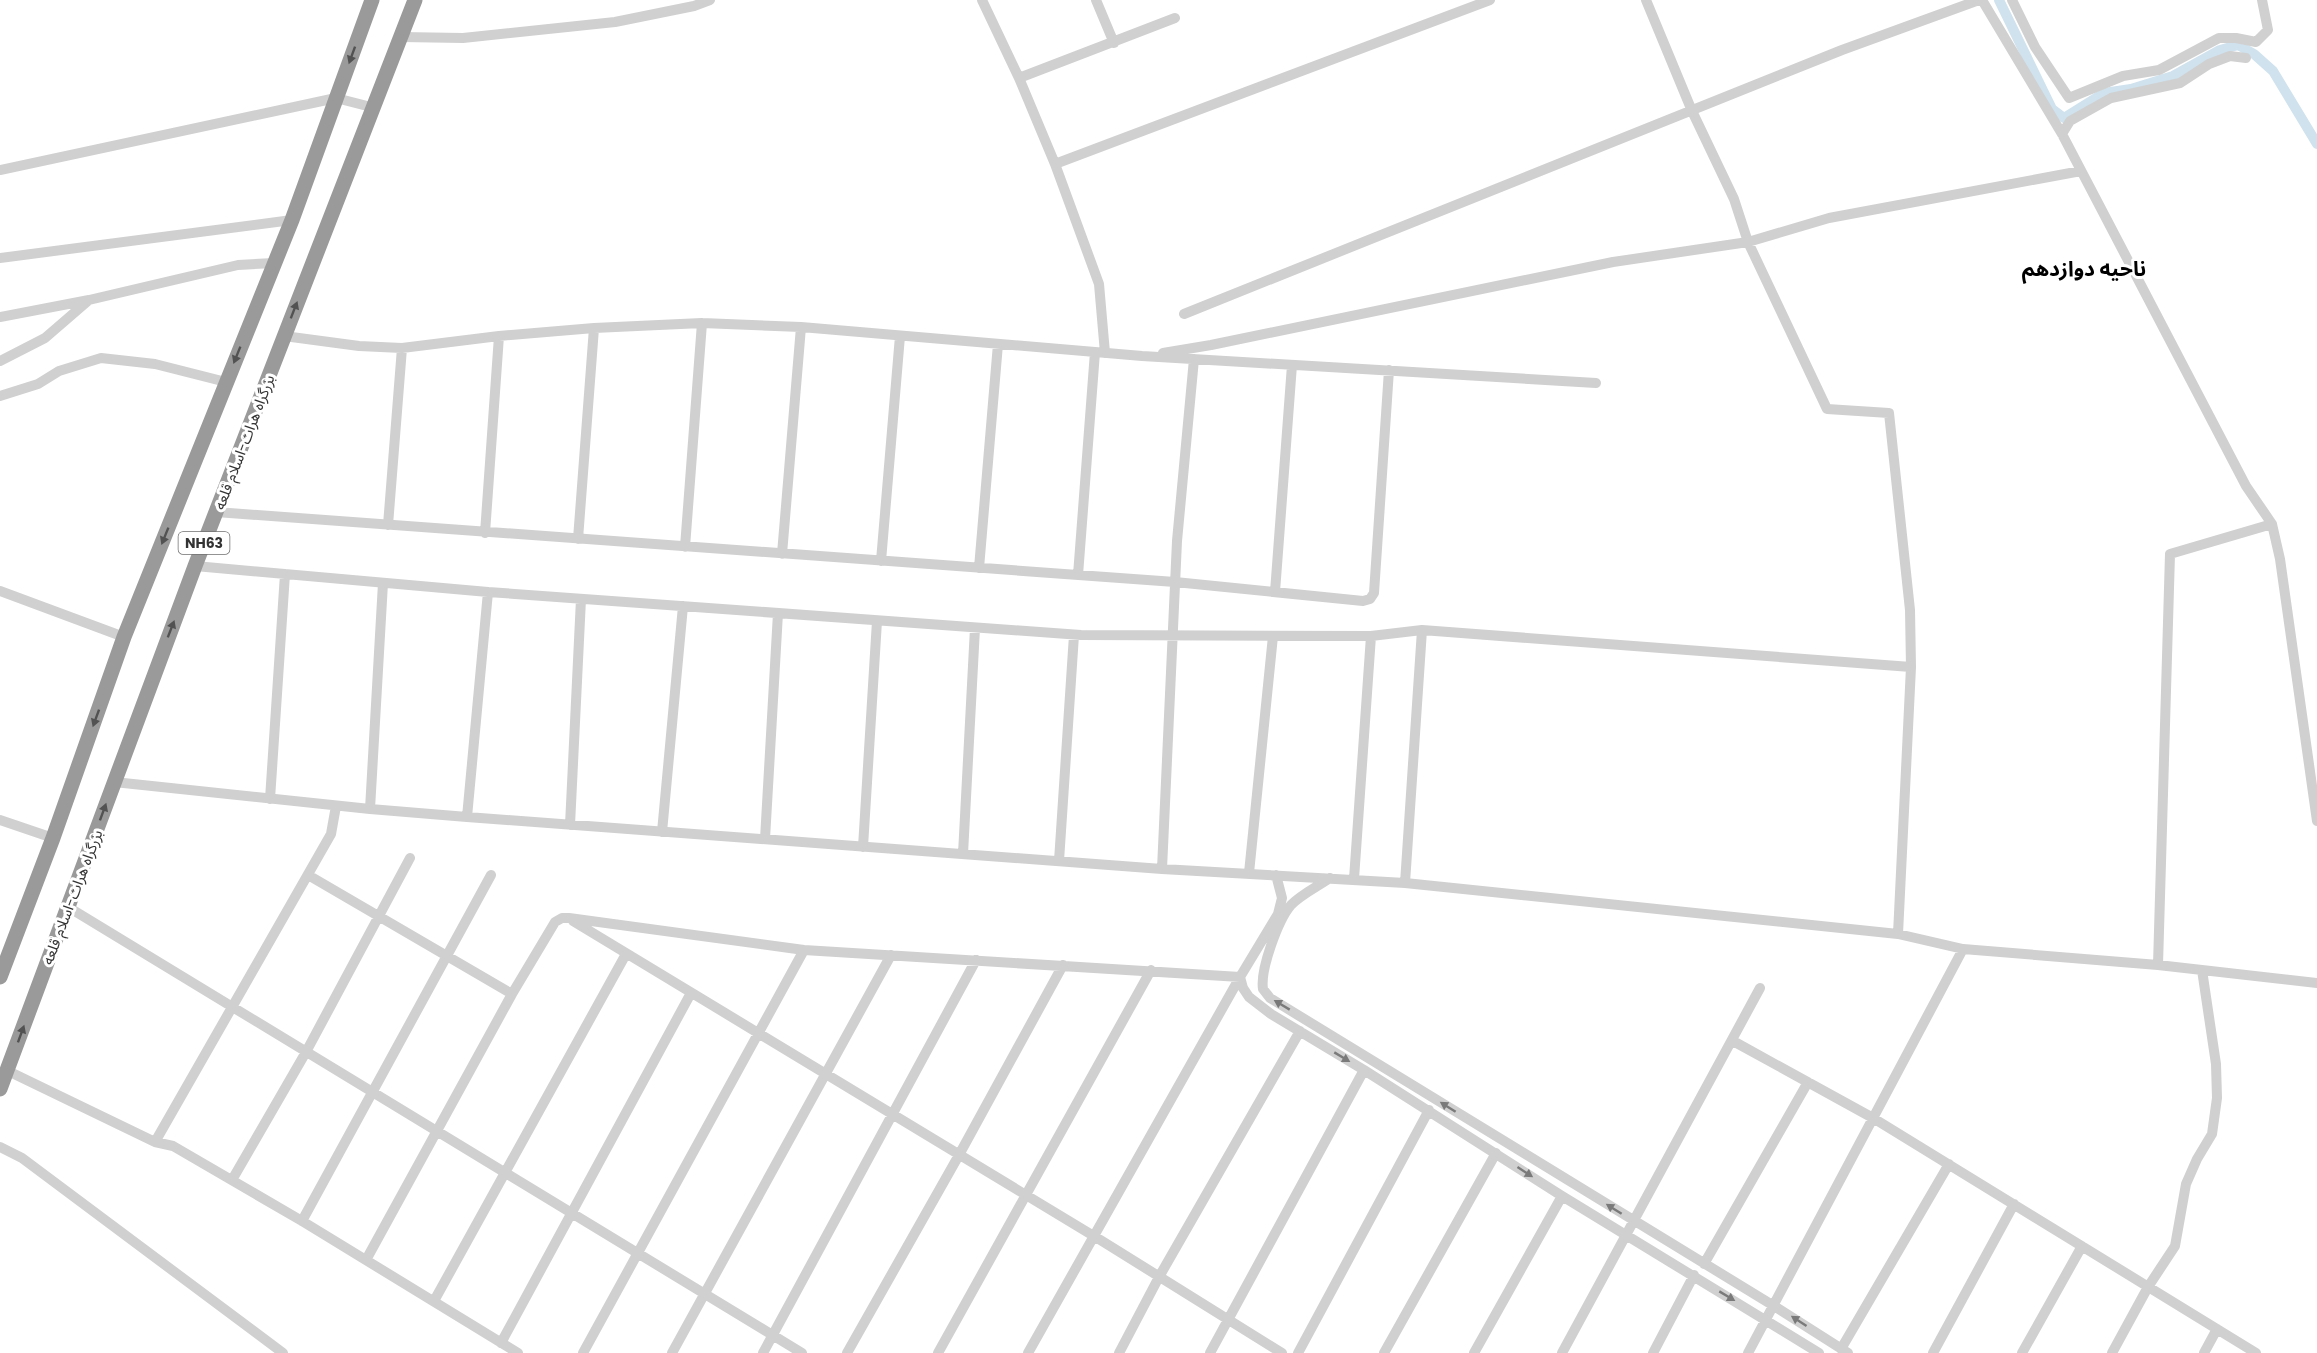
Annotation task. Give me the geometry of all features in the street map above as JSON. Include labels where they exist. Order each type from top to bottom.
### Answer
[{"type":"highway","name":"NH63","points":[[0,977],[53,838],[124,637],[292,220],[372,0]]},
{"type":"highway","name":"بزرگراه هرات-اسلام قلعه","points":[[0,1089],[195,566],[375,108],[415,0]]},
{"type":"street","points":[[401,37],[463,39],[615,22],[694,6],[710,0]]},
{"type":"street","points":[[982,0],[1019,78],[1055,164],[1099,284],[1100,353],[1078,575]]},
{"type":"street","points":[[1096,0],[1114,43]]},
{"type":"street","points":[[1055,164],[1490,0]]},
{"type":"street","points":[[1646,0],[1692,111],[1734,199],[1748,242],[1827,410],[1889,412],[1910,610],[1911,667],[1898,934]]},
{"type":"street","points":[[1184,314],[1842,50],[1980,0],[2062,134],[2246,486],[2272,524],[2280,559],[2317,821]]},
{"type":"street","points":[[2012,0],[2035,47],[2069,98],[2122,76],[2159,70],[2219,38],[2236,38],[2256,42],[2268,30],[2262,0]]},
{"type":"street","points":[[1019,78],[1175,18]]},
{"type":"street","points":[[2062,134],[2070,121],[2111,98],[2180,83],[2209,64],[2230,56],[2246,58]]},
{"type":"street","points":[[0,170],[336,98],[375,108]]},
{"type":"street","points":[[1142,357],[1211,345],[1613,262],[1748,242],[1829,218],[2081,171]]},
{"type":"street","points":[[0,258],[292,220]]},
{"type":"street","points":[[0,316],[89,300],[238,265],[274,263]]},
{"type":"street","points":[[0,360],[45,338],[89,300]]},
{"type":"street","points":[[284,336],[359,346],[402,348],[499,336],[594,328],[702,323],[801,327],[1142,357],[1596,383]]},
{"type":"street","points":[[685,547],[702,323]]},
{"type":"street","points":[[782,554],[801,327]]},
{"type":"street","points":[[578,539],[594,328]]},
{"type":"street","points":[[485,533],[499,336]]},
{"type":"street","points":[[881,561],[900,336]]},
{"type":"street","points":[[980,568],[998,344]]},
{"type":"street","points":[[388,525],[402,348]]},
{"type":"street","points":[[0,396],[38,384],[59,371],[100,358],[155,364],[226,382]]},
{"type":"street","points":[[1162,869],[1175,582],[1194,359]]},
{"type":"street","points":[[1275,592],[1292,365]]},
{"type":"street","points":[[216,512],[1175,582],[1363,601],[1370,599],[1374,593],[1389,370]]},
{"type":"street","points":[[2158,965],[2169,554],[2272,524]]},
{"type":"street","points":[[195,566],[488,592],[1074,635],[1371,636],[1422,630],[1911,667]]},
{"type":"street","points":[[270,799],[285,574]]},
{"type":"street","points":[[370,809],[383,583]]},
{"type":"street","points":[[0,591],[124,637]]},
{"type":"street","points":[[467,817],[488,592]]},
{"type":"street","points":[[570,825],[581,599]]},
{"type":"street","points":[[662,832],[683,606]]},
{"type":"street","points":[[765,839],[778,613]]},
{"type":"street","points":[[863,847],[877,621]]},
{"type":"street","points":[[963,854],[975,628]]},
{"type":"street","points":[[1405,883],[1422,630]]},
{"type":"street","points":[[1059,861],[1074,635]]},
{"type":"street","points":[[1249,873],[1273,636]]},
{"type":"street","points":[[1354,879],[1371,636]]},
{"type":"street","points":[[114,782],[336,806],[467,817],[1162,869],[1405,883],[1898,934],[1963,949],[2158,965],[2317,983]]},
{"type":"street","points":[[155,1142],[331,834],[336,806]]},
{"type":"street","points":[[0,820],[53,838]]},
{"type":"street","points":[[232,1180],[306,1052],[410,858]]},
{"type":"street","points":[[308,875],[512,994]]},
{"type":"street","points":[[302,1221],[491,875]]},
{"type":"street","points":[[1028,1353],[1092,1235],[1278,914],[1282,898],[1276,875]]},
{"type":"street","points":[[1330,878],[1296,901],[1283,918],[1263,972],[1262,983],[1266,994],[1844,1351],[1949,1164]]},
{"type":"street","points":[[68,906],[437,1133],[802,1353]]},
{"type":"street","points":[[366,1260],[512,994],[555,922],[562,918],[804,950],[1240,977]]},
{"type":"street","points":[[569,918],[1282,1353]]},
{"type":"street","points":[[1748,1353],[1963,949]]},
{"type":"street","points":[[583,1353],[804,950]]},
{"type":"street","points":[[434,1301],[626,954]]},
{"type":"street","points":[[672,1353],[891,955]]},
{"type":"street","points":[[764,1353],[976,960]]},
{"type":"street","points":[[847,1353],[1063,965]]},
{"type":"street","points":[[938,1353],[1151,970]]},
{"type":"street","points":[[2112,1353],[2148,1287],[2175,1246],[2186,1185],[2212,1134],[2216,1119],[2216,1064],[2202,970]]},
{"type":"street","points":[[1240,977],[1249,997],[1271,1014],[1819,1353]]},
{"type":"street","points":[[1562,1353],[1760,988]]},
{"type":"street","points":[[501,1342],[691,993]]},
{"type":"street","points":[[1119,1353],[1159,1277],[1300,1031]]},
{"type":"street","points":[[1733,1041],[1873,1118],[2256,1353]]},
{"type":"street","points":[[1210,1353],[1364,1070]]},
{"type":"street","points":[[8,1071],[155,1142],[173,1146],[302,1221],[518,1353]]},
{"type":"street","points":[[1704,1264],[1808,1082]]},
{"type":"street","points":[[1298,1353],[1429,1110]]},
{"type":"street","points":[[0,1147],[22,1158],[283,1353]]},
{"type":"street","points":[[1384,1353],[1496,1153]]},
{"type":"street","points":[[1474,1353],[1562,1196]]},
{"type":"street","points":[[1933,1353],[2014,1204]]},
{"type":"street","points":[[2022,1353],[2082,1246]]},
{"type":"street","points":[[1653,1353],[1694,1275]]},
{"type":"street","points":[[2204,1353],[2217,1329]]},
{"type":"waterway","points":[[1999,0],[2052,109],[2064,118],[2104,93],[2131,89],[2173,76],[2220,50],[2238,45],[2254,54],[2273,71],[2317,144]]},
{"type":"district","name":"ناحیه دوازدهم","points":[[2084,268]]}]
